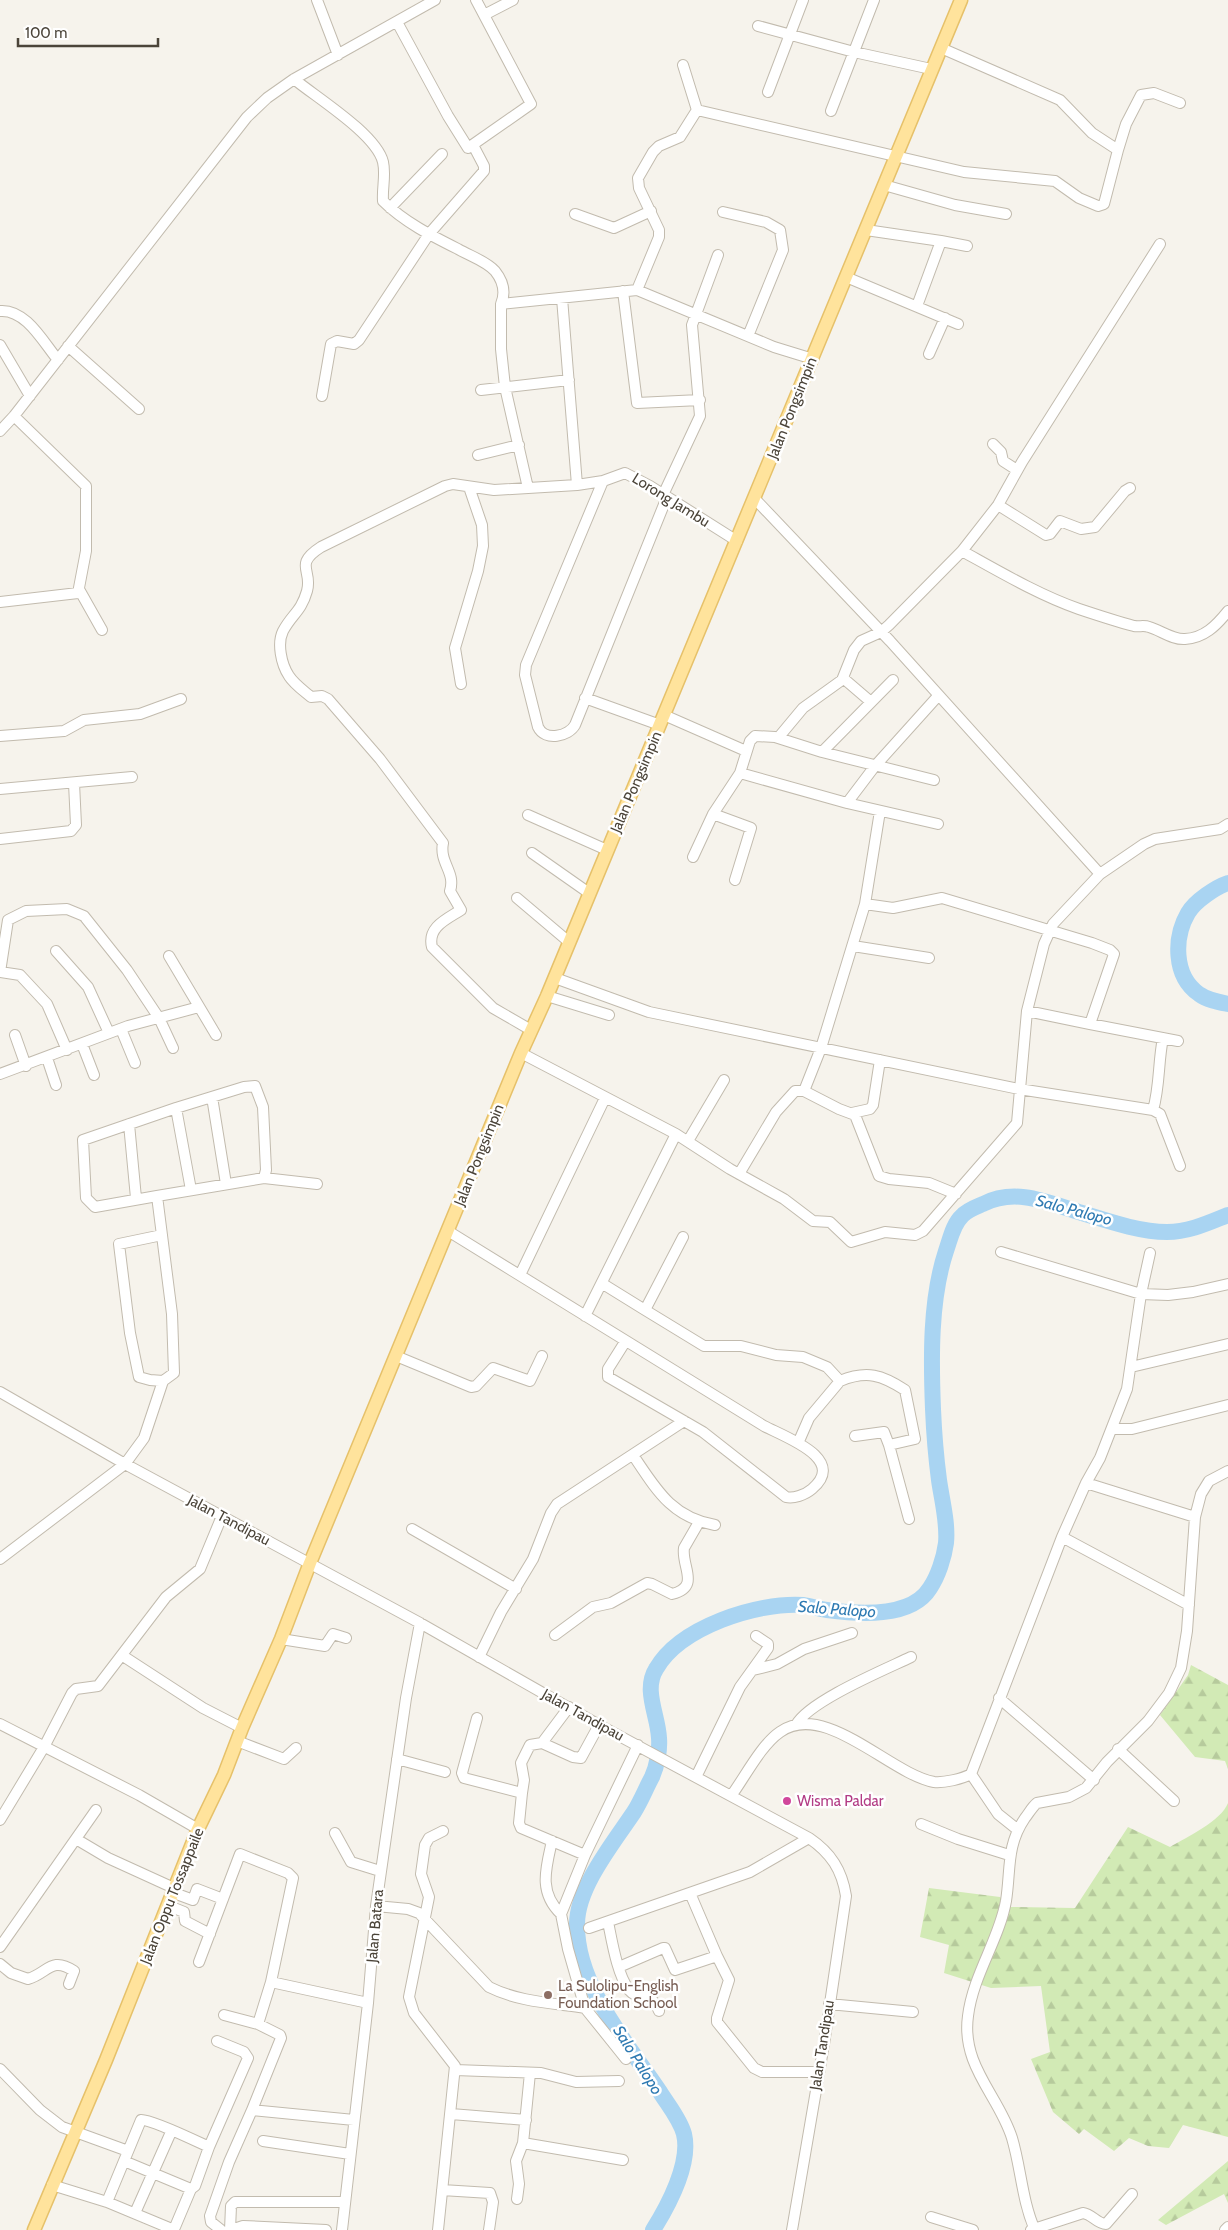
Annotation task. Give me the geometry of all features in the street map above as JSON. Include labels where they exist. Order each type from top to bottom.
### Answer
[{"type":"main road","name":"Jalan Pongsimpin","points":[[310,1563],[521,1053],[555,978],[755,499],[961,0]]},
{"type":"main road","name":"Jalan Oppu Tossappaile","points":[[34,2230],[169,1906],[198,1829],[224,1775],[236,1741],[281,1640],[310,1563]]},
{"type":"street","points":[[316,0],[338,55]]},
{"type":"street","points":[[2,425],[14,416],[242,122],[262,102],[294,79],[435,0]]},
{"type":"street","points":[[397,22],[466,147],[472,145],[531,104],[476,0]]},
{"type":"street","points":[[484,15],[513,0]]},
{"type":"street","points":[[768,92],[803,0]]},
{"type":"street","points":[[831,112],[874,0]]},
{"type":"street","points":[[758,26],[854,52],[932,69]]},
{"type":"street","points":[[940,48],[1060,100],[1092,133],[1118,150]]},
{"type":"street","points":[[637,290],[659,233],[659,226],[638,184],[642,170],[657,147],[682,136],[697,110],[683,65]]},
{"type":"street","points":[[294,79],[362,132],[374,144],[382,159],[384,170],[383,201],[390,208],[429,234],[493,269],[504,290],[501,304],[501,349],[505,388],[528,488]]},
{"type":"street","points":[[697,110],[967,172],[1055,181],[1079,198],[1098,206],[1104,204],[1106,200],[1126,124],[1141,96],[1154,93],[1180,103]]},
{"type":"street","points":[[322,396],[331,344],[337,341],[351,344],[359,340],[429,234],[484,171],[484,166],[472,145]]},
{"type":"street","points":[[390,208],[442,154]]},
{"type":"street","points":[[884,184],[955,205],[1006,214]]},
{"type":"street","points":[[575,214],[614,228],[651,211]]},
{"type":"street","points":[[723,212],[766,222],[780,230],[782,250],[748,336]]},
{"type":"street","points":[[866,230],[967,246]]},
{"type":"street","points":[[917,306],[941,241]]},
{"type":"street","points":[[778,738],[810,702],[829,691],[843,678],[856,647],[861,641],[880,632],[962,551],[998,505],[1017,470],[1160,244]]},
{"type":"street","points":[[603,481],[527,662],[525,671],[538,727],[543,733],[562,735],[571,731],[665,496],[697,424],[700,400],[692,328],[695,314],[718,255]]},
{"type":"street","points":[[846,277],[958,324]]},
{"type":"street","points":[[501,304],[637,290],[748,336],[813,359]]},
{"type":"street","points":[[622,292],[637,403],[700,400]]},
{"type":"street","points":[[562,298],[577,485]]},
{"type":"street","points":[[0,311],[13,312],[23,318],[58,360]]},
{"type":"street","points":[[929,354],[945,318]]},
{"type":"street","points":[[0,345],[30,396]]},
{"type":"street","points":[[68,346],[139,409]]},
{"type":"street","points":[[481,390],[569,380]]},
{"type":"street","points":[[14,416],[86,487],[86,551],[80,591],[102,630]]},
{"type":"street","points":[[993,444],[1002,452],[1003,461],[1017,470]]},
{"type":"street","points":[[478,455],[519,446]]},
{"type":"street","name":"Lorong Jambu","points":[[532,1030],[492,1008],[432,947],[434,930],[446,918],[461,910],[450,891],[453,883],[441,852],[443,843],[357,731],[328,700],[322,696],[312,697],[290,677],[280,647],[282,634],[300,610],[307,592],[308,584],[304,566],[311,554],[344,535],[416,502],[445,486],[453,484],[494,490],[577,485],[629,474],[737,541]]},
{"type":"street","points":[[461,684],[455,648],[478,572],[483,546],[482,525],[469,487]]},
{"type":"street","points":[[998,505],[1046,535],[1050,534],[1060,521],[1082,529],[1095,527],[1125,491],[1130,488]]},
{"type":"street","points":[[755,499],[880,632],[1100,874]]},
{"type":"street","points":[[962,551],[1007,576],[1071,606],[1138,627],[1148,626],[1178,639],[1194,638],[1203,634],[1217,625],[1228,612]]},
{"type":"street","points":[[0,602],[75,594],[80,591]]},
{"type":"street","points":[[843,678],[871,702]]},
{"type":"street","points":[[822,752],[893,680]]},
{"type":"street","points":[[847,803],[875,766],[938,696]]},
{"type":"street","points":[[584,698],[662,720],[746,751]]},
{"type":"street","points":[[0,736],[64,730],[84,720],[140,714],[181,699]]},
{"type":"street","points":[[693,857],[713,814],[740,773],[750,741],[755,736],[778,738],[822,752],[934,780]]},
{"type":"street","points":[[740,773],[847,803],[938,824]]},
{"type":"street","points":[[0,789],[132,777]]},
{"type":"street","points":[[0,840],[71,831],[76,825],[74,782]]},
{"type":"street","points":[[804,1091],[821,1048],[865,904],[880,811]]},
{"type":"street","points":[[713,814],[751,828],[735,880]]},
{"type":"street","points":[[528,815],[607,850]]},
{"type":"street","points":[[521,1053],[676,1134],[739,1174],[784,1198],[813,1221],[830,1222],[850,1242],[888,1232],[918,1234],[1014,1128],[1019,1115],[1019,1089],[1027,1011],[1049,930],[1100,874],[1144,844],[1155,840],[1212,831],[1228,824]]},
{"type":"street","points":[[532,854],[589,893]]},
{"type":"street","points":[[517,898],[569,942]]},
{"type":"street","points":[[865,904],[891,908],[942,898],[1101,946],[1114,954],[1090,1024]]},
{"type":"street","points":[[67,1050],[47,1004],[20,976],[0,972],[8,920],[22,912],[68,909],[84,916],[127,970],[159,1018],[173,1048]]},
{"type":"street","points":[[853,946],[929,958]]},
{"type":"street","points":[[56,951],[88,986],[109,1033]]},
{"type":"street","points":[[169,956],[216,1035]]},
{"type":"street","points":[[555,978],[640,1010],[1019,1089],[1153,1110],[1160,1114],[1180,1166]]},
{"type":"street","points":[[547,996],[609,1015]]},
{"type":"street","points":[[0,1074],[26,1066],[121,1028],[199,1007]]},
{"type":"street","points":[[1027,1011],[1178,1041]]},
{"type":"street","points":[[121,1028],[135,1063]]},
{"type":"street","points":[[15,1035],[26,1066]]},
{"type":"street","points":[[1153,1110],[1158,1088],[1158,1069],[1163,1038]]},
{"type":"street","points":[[82,1044],[94,1075]]},
{"type":"street","points":[[47,1058],[56,1086]]},
{"type":"street","points":[[852,1113],[870,1110],[873,1105],[880,1060]]},
{"type":"street","points":[[688,1141],[724,1080]]},
{"type":"street","points":[[264,1178],[266,1170],[263,1107],[255,1086],[244,1087],[176,1108],[84,1140],[86,1198],[95,1207],[136,1198],[264,1178],[318,1184]]},
{"type":"street","points":[[739,1174],[781,1106],[795,1091],[804,1091],[856,1116],[878,1175],[889,1179],[929,1184],[956,1194]]},
{"type":"street","points":[[212,1097],[226,1184]]},
{"type":"street","points":[[520,1275],[606,1098]]},
{"type":"street","points":[[176,1108],[191,1190]]},
{"type":"street","points":[[129,1124],[136,1198]]},
{"type":"street","points":[[585,1316],[603,1284],[676,1134]]},
{"type":"street","points":[[157,1196],[162,1235],[172,1314],[174,1374],[163,1381],[139,1377],[130,1333],[120,1244],[162,1235]]},
{"type":"street","points":[[448,1231],[625,1342],[764,1426],[799,1441],[821,1464],[823,1475],[819,1482],[807,1493],[787,1498],[715,1441],[608,1377],[607,1371],[625,1342]]},
{"type":"street","points":[[645,1310],[683,1237]]},
{"type":"street","points":[[1001,1252],[1141,1294],[1186,1293],[1228,1284]]},
{"type":"street","points":[[971,1774],[1062,1538],[1086,1483],[1113,1429],[1127,1389],[1141,1294],[1150,1253]]},
{"type":"street","points":[[603,1284],[704,1346],[741,1346],[776,1354],[804,1357],[826,1367],[840,1381]]},
{"type":"street","points":[[1131,1367],[1228,1344]]},
{"type":"street","points":[[396,1356],[471,1387],[476,1386],[493,1368],[530,1381],[542,1356]]},
{"type":"street","points":[[799,1441],[812,1414],[840,1381],[851,1376],[877,1375],[905,1390],[915,1439],[889,1445]]},
{"type":"street","points":[[0,1559],[125,1464],[144,1438],[163,1381]]},
{"type":"street","name":"Jalan Tandipau","points":[[0,1392],[125,1464],[420,1623],[599,1725],[696,1776],[822,1847],[835,1863],[843,1878],[846,1896],[792,2230]]},
{"type":"street","points":[[1113,1429],[1132,1429],[1228,1405]]},
{"type":"street","points":[[479,1657],[534,1559],[554,1507],[582,1486],[684,1422]]},
{"type":"street","points":[[855,1436],[884,1432],[909,1519]]},
{"type":"street","points":[[633,1455],[661,1497],[699,1522],[715,1525]]},
{"type":"street","points":[[1035,2230],[1025,2199],[1012,2139],[977,2071],[968,2032],[968,2018],[976,1984],[1005,1903],[1009,1855],[1018,1830],[1036,1804],[1074,1796],[1086,1788],[1118,1749],[1160,1707],[1172,1687],[1182,1659],[1189,1605],[1195,1517],[1201,1494],[1209,1481],[1228,1472]]},
{"type":"street","points":[[1086,1483],[1195,1517]]},
{"type":"street","points":[[0,1820],[44,1747],[74,1690],[98,1686],[123,1656],[134,1637],[166,1597],[200,1569],[222,1516]]},
{"type":"street","points":[[554,1635],[593,1607],[611,1603],[647,1583],[672,1594],[685,1587],[688,1580],[684,1548],[699,1522]]},
{"type":"street","points":[[412,1529],[516,1589]]},
{"type":"street","points":[[1062,1538],[1189,1605]]},
{"type":"street","name":"Jalan Batara","points":[[342,2230],[368,2003],[380,1870],[420,1623]]},
{"type":"street","points":[[753,1670],[777,1664],[804,1649],[852,1633]]},
{"type":"street","points":[[281,1640],[325,1646],[334,1634],[346,1638]]},
{"type":"street","points":[[696,1776],[740,1687],[769,1646],[756,1636]]},
{"type":"street","points":[[123,1656],[203,1708],[242,1728]]},
{"type":"street","points":[[796,1724],[804,1715],[840,1691],[910,1657]]},
{"type":"street","points":[[999,1698],[1094,1780]]},
{"type":"street","points":[[542,1743],[569,1707]]},
{"type":"street","points":[[477,1718],[462,1775],[464,1778],[522,1793]]},
{"type":"street","points":[[0,1724],[139,1795],[198,1829]]},
{"type":"street","points":[[731,1796],[770,1741],[783,1729],[796,1724],[812,1725],[833,1730],[919,1777],[935,1782],[971,1774]]},
{"type":"street","points":[[585,1856],[520,1827],[524,1780],[521,1763],[530,1745],[542,1743],[573,1757],[581,1758],[599,1725]]},
{"type":"street","points":[[236,1741],[284,1759],[296,1748]]},
{"type":"street","points":[[626,2059],[585,2008],[568,1949],[562,1914],[585,1856],[642,1747]]},
{"type":"street","points":[[1118,1749],[1174,1801]]},
{"type":"street","points":[[397,1759],[445,1772]]},
{"type":"street","points":[[971,1774],[998,1814],[1018,1830]]},
{"type":"street","points":[[0,1947],[96,1810]]},
{"type":"street","points":[[921,1824],[958,1839],[1009,1855]]},
{"type":"street","points":[[438,2230],[455,2070],[454,2062],[434,2041],[411,2006],[409,1997],[429,1897],[422,1880],[425,1845],[429,1838],[443,1831]]},
{"type":"street","points":[[335,1833],[351,1862],[380,1870]]},
{"type":"street","points":[[589,1928],[750,1872],[809,1838]]},
{"type":"street","points":[[76,1839],[108,1858],[193,1900],[197,1889],[223,1899]]},
{"type":"street","points":[[552,1841],[544,1877],[544,1886],[551,1902],[562,1914]]},
{"type":"street","points":[[199,1962],[240,1854],[292,1876],[293,1880],[271,1982],[258,2024]]},
{"type":"street","points":[[690,1893],[729,1980],[717,2021],[754,2068],[762,2072],[818,2072]]},
{"type":"street","points":[[169,1906],[184,1912],[186,1921],[210,1934]]},
{"type":"street","points":[[376,1906],[408,1909],[419,1914],[489,1986],[520,1999],[585,2008]]},
{"type":"street","points":[[608,1922],[619,1967],[630,1992],[650,1997],[655,2001],[660,2011]]},
{"type":"street","points":[[619,1967],[663,1948],[665,1948],[675,1970],[717,1956]]},
{"type":"street","points":[[0,1964],[11,1973],[28,1979],[39,1975],[50,1966],[59,1964],[74,1971],[68,1984]]},
{"type":"street","points":[[271,1982],[368,2003]]},
{"type":"street","points":[[829,2004],[913,2012]]},
{"type":"street","points":[[221,2230],[211,2222],[212,2209],[229,2162],[281,2038],[280,2035],[258,2024],[224,2015]]},
{"type":"street","points":[[52,2186],[107,2202],[173,2228],[191,2189],[195,2186],[209,2147],[248,2057],[238,2049],[217,2041]]},
{"type":"street","points":[[0,2069],[40,2110],[62,2127],[126,2156],[154,2172],[191,2189]]},
{"type":"street","points":[[455,2070],[552,2075],[576,2082],[619,2081]]},
{"type":"street","points":[[517,2199],[516,2161],[523,2143],[530,2073]]},
{"type":"street","points":[[252,2110],[354,2120]]},
{"type":"street","points":[[451,2114],[526,2120]]},
{"type":"street","points":[[107,2202],[140,2120],[164,2127],[171,2132],[209,2147]]},
{"type":"street","points":[[136,2213],[171,2132]]},
{"type":"street","points":[[263,2141],[350,2154]]},
{"type":"street","points":[[523,2143],[623,2160]]},
{"type":"street","points":[[442,2190],[490,2193],[493,2202],[489,2230]]},
{"type":"street","points":[[1031,2230],[1083,2213],[1102,2224],[1106,2224],[1132,2194]]},
{"type":"street","points":[[326,2230],[273,2229],[243,2226],[231,2230],[231,2206],[235,2202],[346,2202]]},
{"type":"street","points":[[931,2217],[973,2230]]},
{"type":"street","points":[[1224,2230],[1228,2227]]},
{"type":"green space","points":[[1191,1665],[1228,1685],[1228,1769],[1225,1761],[1195,1757],[1160,1715],[1188,1675]]},
{"type":"green space","points":[[1228,1803],[1228,2137],[1183,2125],[1169,2148],[1148,2146],[1129,2138],[1114,2151],[1084,2129],[1079,2134],[1053,2112],[1031,2059],[1050,2052],[1041,1986],[991,1988],[944,1973],[949,1945],[920,1937],[929,1888],[1000,1897],[1010,1907],[1075,1908],[1128,1827],[1170,1847],[1211,1822],[1224,1810]]},
{"type":"green space","points":[[1228,2161],[1228,2203],[1224,2194],[1166,2225],[1158,2220]]},
{"type":"waterway","name":"Salo Palopo","points":[[1228,883],[1206,895],[1191,908],[1183,923],[1178,944],[1180,967],[1190,986],[1206,998],[1228,1004]]},
{"type":"waterway","name":"Salo Palopo","points":[[653,2230],[677,2184],[684,2158],[684,2134],[674,2112],[619,2034],[594,1991],[579,1947],[577,1924],[583,1895],[590,1880],[607,1851],[637,1808],[655,1768],[659,1753],[659,1738],[652,1703],[651,1685],[656,1669],[667,1654],[683,1641],[721,1620],[743,1613],[784,1605],[803,1605],[824,1610],[853,1613],[883,1612],[897,1610],[910,1605],[921,1598],[930,1588],[942,1561],[946,1535],[933,1418],[932,1350],[934,1309],[946,1251],[954,1228],[964,1214],[995,1199],[1008,1197],[1032,1198],[1124,1226],[1157,1232],[1175,1232],[1191,1229],[1228,1215]]},
{"type":"place","name":"Wisma Paldar","points":[[787,1801]]},
{"type":"place","name":"La Sulolipu-English Foundation School","points":[[548,1995]]}]
